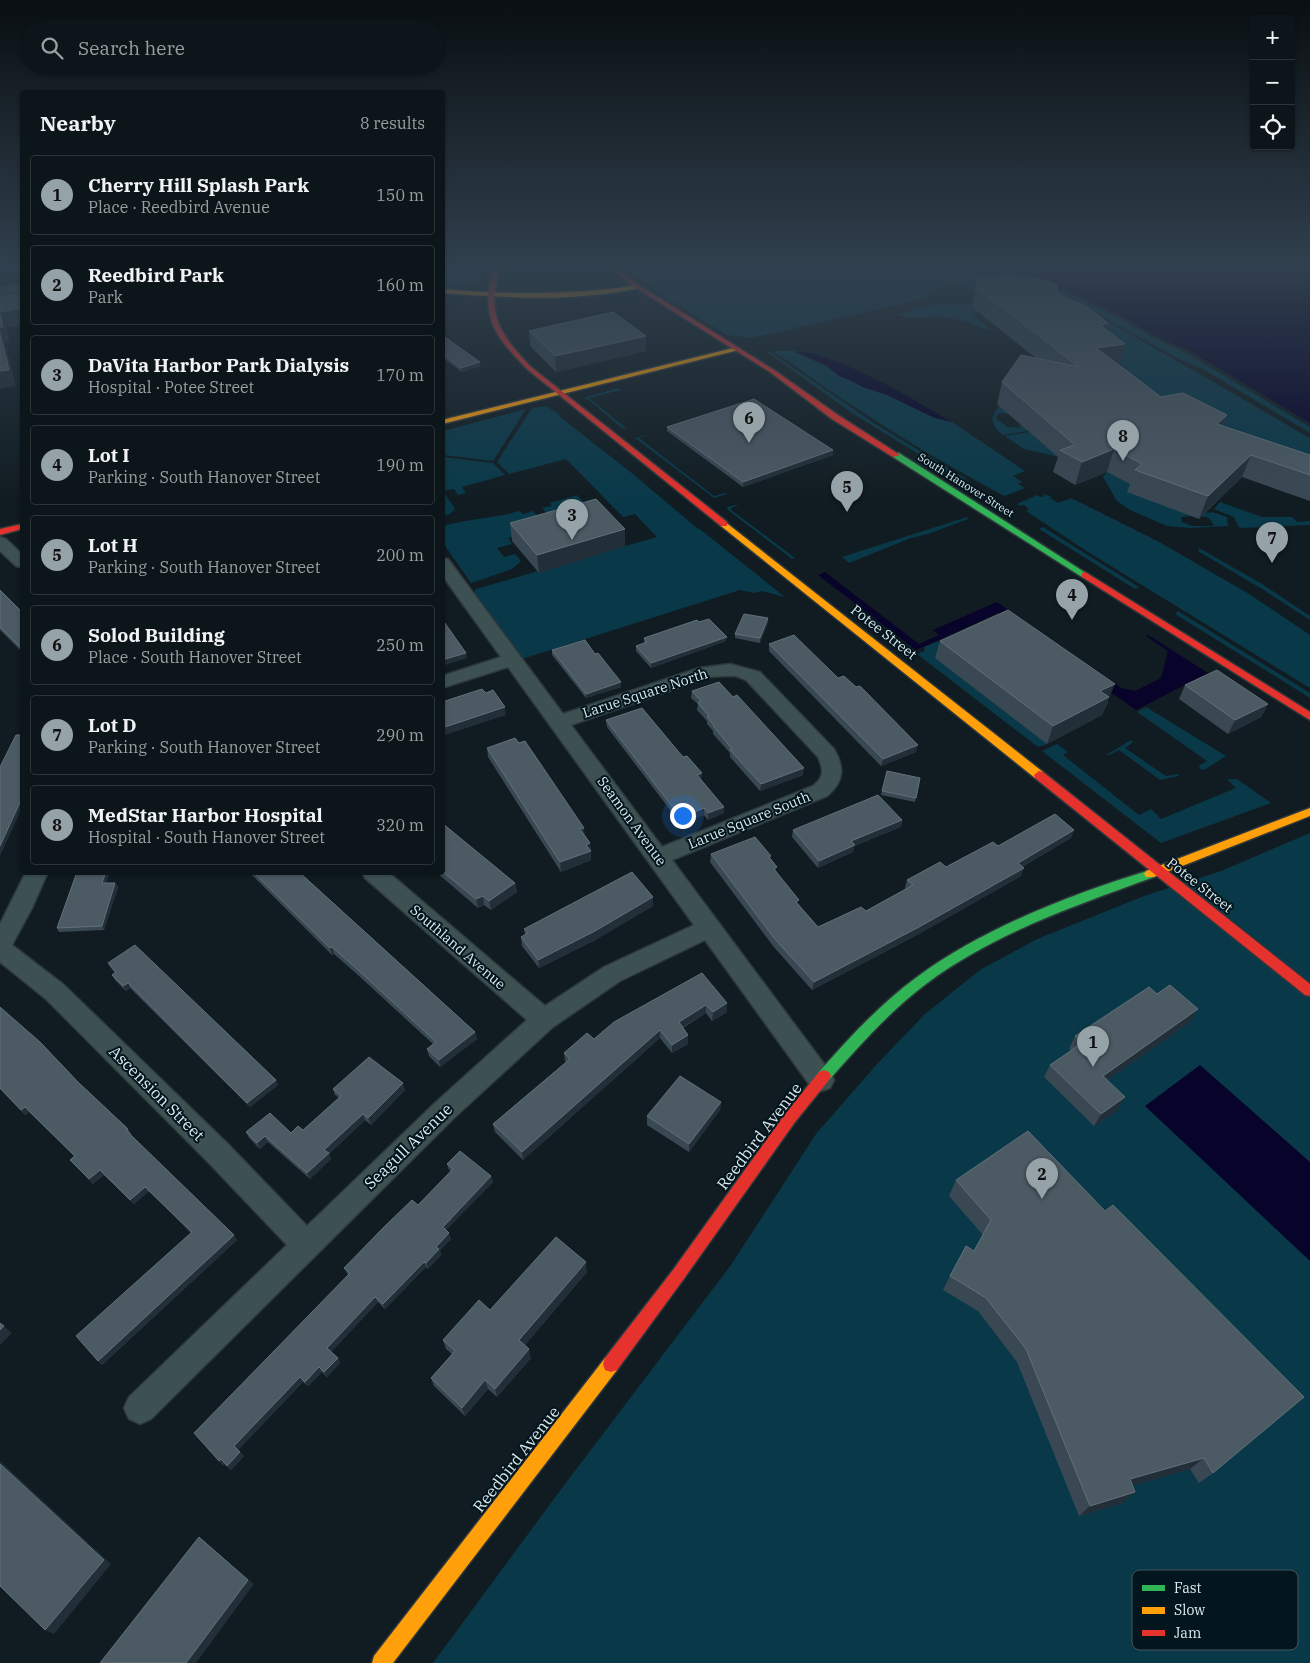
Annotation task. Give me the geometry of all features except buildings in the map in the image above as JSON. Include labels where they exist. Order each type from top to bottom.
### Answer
[{"type":"main road","name":"Potee Street","points":[[509,346],[514,354],[558,393],[1310,990]]},
{"type":"main road","name":"South Hanover Street","points":[[732,346],[778,375],[835,417],[1310,717]]},
{"type":"main road","points":[[445,421],[737,349]]},
{"type":"main road","points":[[0,532],[20,527]]},
{"type":"main road","name":"Reedbird Avenue","points":[[381,1663],[441,1582],[678,1276],[778,1136],[821,1080],[853,1042],[888,1008],[924,979],[965,952],[1008,929],[1058,907],[1158,871],[1310,812]]},
{"type":"street","points":[[0,542],[20,560]]},
{"type":"street","name":"Seamon Avenue","points":[[445,566],[821,1080]]},
{"type":"street","points":[[445,681],[514,659]]},
{"type":"street","name":"Larue Square North","points":[[560,722],[706,672],[744,671],[753,676],[826,754],[832,765],[833,775]]},
{"type":"street","name":"Larue Square South","points":[[658,857],[820,791],[830,784],[833,775]]},
{"type":"street","points":[[0,944],[21,908],[36,875]]},
{"type":"street","name":"Southland Avenue","points":[[376,875],[458,948],[544,1020]]},
{"type":"street","name":"Seagull Avenue","points":[[140,1408],[445,1110],[544,1020],[612,974],[651,954],[710,928]]},
{"type":"street","name":"Ascension Street","points":[[0,949],[55,992],[218,1153],[306,1245]]},
{"type":"shaded area","points":[[1094,346],[1150,346],[1310,438],[1310,460],[1259,443],[1253,442],[1248,447],[1220,435],[1229,430],[1186,409],[1165,415],[1128,387],[1121,389],[1104,375],[1114,373],[1111,371],[1126,369],[1109,357],[1091,360],[1079,351],[1096,348]]},
{"type":"shaded area","points":[[1155,346],[1170,346],[1186,353],[1310,427],[1310,433],[1203,369]]},
{"type":"shaded area","points":[[1178,346],[1310,346],[1310,423]]},
{"type":"shaded area","points":[[772,351],[800,351],[795,352],[827,366],[833,372],[860,386],[887,395],[935,418],[952,422],[1025,471],[1013,476],[1022,482],[1018,484],[1025,488],[1004,496],[885,427]]},
{"type":"shaded area","points":[[767,352],[770,352],[877,425],[966,479],[962,481],[852,413]]},
{"type":"shaded area","points":[[795,352],[810,353],[851,367],[897,390],[952,422],[935,418],[887,395],[863,387],[839,376],[827,366]]},
{"type":"shaded area","points":[[618,388],[621,390],[589,398],[626,428],[636,426],[623,429],[589,400],[583,398]]},
{"type":"shaded area","points":[[999,405],[1009,414],[998,413],[996,419],[1008,427],[1019,428],[1020,424],[1028,431],[1003,435],[996,429],[992,419]]},
{"type":"shaded area","points":[[546,406],[560,415],[697,528],[785,597],[762,591],[754,593],[740,590],[522,659],[474,592],[476,589],[657,537],[635,514],[623,517],[566,459],[509,474],[497,462],[532,408]]},
{"type":"shaded area","points":[[526,409],[493,461],[445,455],[445,430]]},
{"type":"shaded area","points":[[1029,432],[1046,446],[1072,460],[1024,449],[1005,436]]},
{"type":"shaded area","points":[[648,434],[639,438],[714,496],[727,494],[714,498],[635,438]]},
{"type":"shaded area","points":[[445,457],[493,463],[505,475],[462,487],[466,493],[458,495],[454,489],[445,491]]},
{"type":"shaded area","points":[[1110,469],[1192,516],[1181,517],[1182,522],[1192,526],[1214,525],[1209,518],[1201,516],[1205,512],[1212,512],[1227,517],[1228,526],[1190,528],[1167,526],[1130,510],[1117,501],[1103,477]]},
{"type":"shaded area","points":[[445,494],[455,509],[450,514],[445,515]]},
{"type":"shaded area","points":[[1043,494],[1052,497],[1050,498],[1058,503],[1071,498],[1161,543],[1249,594],[1310,635],[1310,688],[1088,552],[1026,511],[1029,509],[1024,505],[1020,506],[1017,504],[1037,495],[1044,496]]},
{"type":"shaded area","points":[[577,495],[596,515],[558,526],[542,508],[552,506],[550,503]]},
{"type":"shaded area","points":[[1220,502],[1262,517],[1292,517],[1297,522],[1310,521],[1310,525],[1242,528],[1238,526],[1234,517],[1214,509]]},
{"type":"shaded area","points":[[739,504],[730,509],[795,558],[792,559],[728,510],[727,507]]},
{"type":"shaded area","points":[[520,511],[523,514],[533,511],[540,520],[538,530],[508,538],[512,544],[497,548],[504,557],[515,554],[521,561],[512,569],[471,583],[445,546],[445,525]]},
{"type":"shaded area","points":[[967,517],[968,519],[928,534],[911,538],[849,563],[842,557]]},
{"type":"shaded area","points":[[1043,527],[1139,587],[1135,589],[1039,529]]},
{"type":"shaded area","points":[[1199,548],[1262,584],[1310,616],[1310,620],[1198,551]]},
{"type":"shaded area","points":[[825,572],[919,644],[939,635],[933,630],[997,602],[1121,688],[1135,691],[1161,678],[1168,651],[1146,636],[1148,635],[1208,673],[1136,710],[998,613],[916,650],[818,575]]},
{"type":"shaded area","points":[[1178,611],[1310,693],[1310,698],[1175,614]]},
{"type":"shaded area","points":[[1002,617],[1047,744],[1038,747],[917,654],[925,651],[924,647]]},
{"type":"shaded area","points":[[1146,707],[1226,756],[1204,770],[1200,769],[1199,766],[1207,761],[1137,712]]},
{"type":"shaded area","points":[[1131,740],[1133,742],[1125,748],[1166,776],[1177,774],[1179,776],[1160,780],[1119,750],[1106,755]]},
{"type":"shaded area","points":[[1057,744],[1068,752],[1063,755],[1139,815],[1151,809],[1161,819],[1236,788],[1227,779],[1237,779],[1271,803],[1161,843],[1042,751]]},
{"type":"shaded area","points":[[1310,833],[1310,1663],[433,1663],[562,1488],[731,1265],[816,1134],[878,1063],[925,1014],[980,970],[1037,939],[1144,896],[1221,871]]},
{"type":"shaded area","points":[[1200,1065],[1310,1162],[1310,1261],[1145,1106]]},
{"type":"traffic: fast","points":[[896,455],[1085,575]]},
{"type":"traffic: fast","points":[[824,1076],[883,1013],[922,980],[948,962],[975,946],[1032,919],[1150,874]]},
{"type":"traffic: slow","points":[[445,421],[737,349]]},
{"type":"traffic: slow","points":[[724,524],[1039,775]]},
{"type":"traffic: slow","points":[[1150,874],[1310,812]]},
{"type":"traffic: slow","points":[[381,1663],[611,1364]]},
{"type":"traffic: jam","points":[[509,346],[529,368],[724,524]]},
{"type":"traffic: jam","points":[[731,346],[772,371],[835,417],[896,455]]},
{"type":"traffic: jam","points":[[0,532],[20,527]]},
{"type":"traffic: jam","points":[[1085,575],[1310,717]]},
{"type":"traffic: jam","points":[[1039,775],[1310,991]]},
{"type":"traffic: jam","points":[[611,1364],[678,1275],[790,1118],[824,1076]]},
{"type":"place","name":"Solod Building","points":[[749,443]]},
{"type":"place","name":"MedStar Harbor Hospital","points":[[1123,461]]},
{"type":"place","name":"Lot H","points":[[847,512]]},
{"type":"place","name":"DaVita Harbor Park Dialysis","points":[[572,540]]},
{"type":"place","name":"Lot D","points":[[1272,563]]},
{"type":"place","name":"Lot I","points":[[1072,620]]},
{"type":"place","name":"Cherry Hill Splash Park","points":[[1093,1067]]},
{"type":"place","name":"Reedbird Park","points":[[1042,1199]]}]
